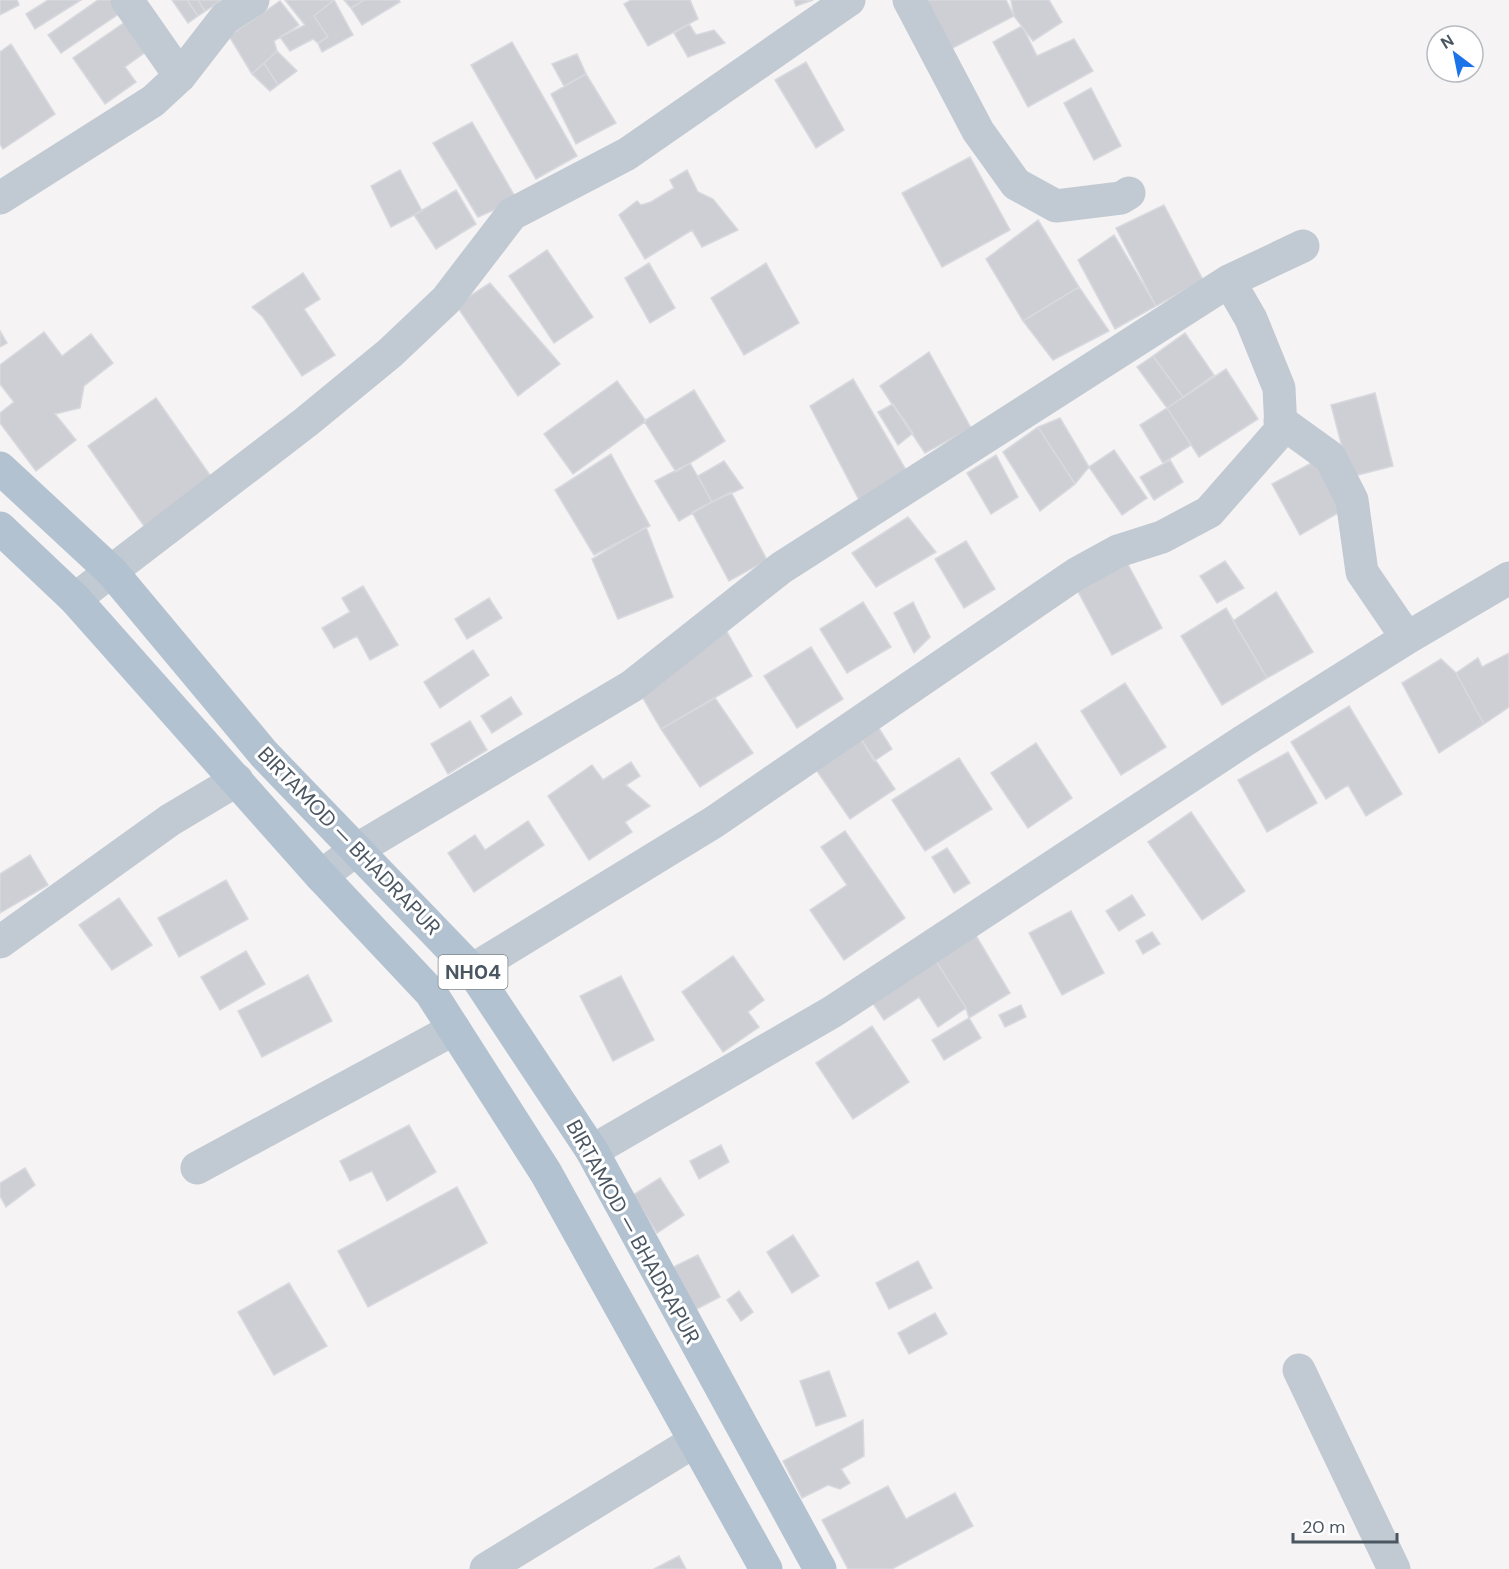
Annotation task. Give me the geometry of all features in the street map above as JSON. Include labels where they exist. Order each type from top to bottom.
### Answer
[{"type":"main road","name":"BIRTAMOD — BHADRAPUR","points":[[0,468],[112,572],[264,754],[472,970],[592,1151],[820,1569]]},
{"type":"main road","name":"BIRTAMOD — BHADRAPUR","points":[[0,528],[75,599],[321,876],[431,993],[546,1173],[766,1569]]},
{"type":"main road","points":[[524,1140],[565,1112]]},
{"type":"street","points":[[128,0],[180,76]]},
{"type":"street","points":[[0,198],[153,101],[180,76],[225,18],[253,0]]},
{"type":"street","points":[[75,599],[306,422],[390,353],[446,300],[512,214],[627,154],[849,0]]},
{"type":"street","points":[[909,0],[978,131],[1016,184],[1056,206],[1121,198],[1129,193]]},
{"type":"street","points":[[321,876],[356,850],[632,686],[781,568],[1229,281],[1303,246]]},
{"type":"street","points":[[472,970],[714,822],[1076,574],[1118,551],[1162,537],[1209,512],[1281,430],[1279,387],[1251,319],[1229,281]]},
{"type":"street","points":[[1280,421],[1330,457],[1352,500],[1362,572],[1407,638]]},
{"type":"street","points":[[592,1151],[832,1012],[1242,742],[1407,638],[1509,578]]},
{"type":"street","points":[[0,942],[170,820],[237,780]]},
{"type":"street","points":[[197,1168],[454,1029]]},
{"type":"street","points":[[1299,1370],[1394,1569]]},
{"type":"street","points":[[486,1569],[695,1441]]},
{"type":"building","points":[[0,0],[17,0],[19,5],[0,15]]},
{"type":"building","points":[[48,0],[81,0],[35,29],[26,14]]},
{"type":"building","points":[[98,0],[111,0],[120,13],[61,53],[48,35]]},
{"type":"building","points":[[172,0],[198,0],[205,11],[188,23]]},
{"type":"building","points":[[187,0],[222,0],[198,16]]},
{"type":"building","points":[[285,0],[334,0],[314,16],[328,37],[318,43],[313,39],[290,51],[280,37],[305,25]]},
{"type":"building","points":[[334,0],[353,35],[322,52],[318,43],[328,37],[314,16]]},
{"type":"building","points":[[344,0],[364,0],[351,8]]},
{"type":"building","points":[[364,0],[399,0],[400,2],[362,25],[351,8]]},
{"type":"building","points":[[631,0],[690,0],[698,19],[648,46],[624,4]]},
{"type":"building","points":[[794,0],[813,0],[796,6]]},
{"type":"building","points":[[926,0],[1006,0],[1014,16],[951,49]]},
{"type":"building","points":[[1011,0],[1049,0],[1062,22],[1033,41],[1014,16]]},
{"type":"building","points":[[280,1],[299,25],[274,41],[277,51],[252,74],[229,36]]},
{"type":"building","points":[[131,18],[151,48],[125,67],[136,82],[105,104],[73,58]]},
{"type":"building","points":[[689,24],[696,35],[714,30],[725,43],[688,57],[674,33]]},
{"type":"building","points":[[1022,26],[1037,56],[1074,39],[1093,71],[1028,107],[993,42]]},
{"type":"building","points":[[512,42],[577,156],[536,179],[471,65]]},
{"type":"building","points":[[11,44],[55,114],[3,149],[0,144],[0,52]]},
{"type":"building","points":[[277,51],[297,71],[278,85],[264,63]]},
{"type":"building","points":[[577,54],[586,74],[564,86],[552,64]]},
{"type":"building","points":[[806,62],[844,130],[816,148],[775,80]]},
{"type":"building","points":[[264,63],[278,85],[270,91],[252,74]]},
{"type":"building","points":[[586,74],[616,123],[576,144],[551,94]]},
{"type":"building","points":[[1091,88],[1121,146],[1094,160],[1064,103]]},
{"type":"building","points":[[472,122],[517,200],[478,217],[433,143]]},
{"type":"building","points":[[970,157],[1010,230],[942,267],[902,193]]},
{"type":"building","points":[[400,170],[422,211],[391,227],[371,186]]},
{"type":"building","points":[[687,170],[698,192],[713,199],[738,230],[702,247],[692,230],[645,259],[619,215],[637,201],[641,205],[651,202],[674,188],[670,180]]},
{"type":"building","points":[[456,190],[476,224],[436,249],[414,215]]},
{"type":"building","points":[[1164,205],[1203,280],[1156,306],[1116,228]]},
{"type":"building","points":[[1038,220],[1079,287],[1023,321],[986,259]]},
{"type":"building","points":[[1114,235],[1156,306],[1115,329],[1078,260]]},
{"type":"building","points":[[547,250],[593,317],[554,343],[509,276]]},
{"type":"building","points":[[649,263],[675,308],[650,323],[625,278]]},
{"type":"building","points":[[766,263],[799,323],[744,355],[711,298]]},
{"type":"building","points":[[303,273],[320,299],[304,309],[335,355],[302,376],[263,317],[252,307]]},
{"type":"building","points":[[490,283],[560,364],[518,396],[456,305]]},
{"type":"building","points":[[1079,287],[1109,331],[1053,360],[1023,321]]},
{"type":"building","points":[[0,331],[7,343],[0,347]]},
{"type":"building","points":[[44,332],[62,356],[91,334],[113,363],[84,386],[80,408],[55,414],[76,440],[36,471],[0,423],[0,413],[14,402],[0,384],[0,365]]},
{"type":"building","points":[[1185,333],[1214,375],[1183,397],[1153,356]]},
{"type":"building","points":[[929,352],[971,428],[925,453],[880,386]]},
{"type":"building","points":[[1153,356],[1183,397],[1167,408],[1137,367]]},
{"type":"building","points":[[1226,369],[1258,419],[1199,457],[1167,408]]},
{"type":"building","points":[[853,379],[906,470],[859,500],[810,406]]},
{"type":"building","points":[[617,381],[646,421],[573,474],[544,434]]},
{"type":"building","points":[[694,390],[725,441],[676,472],[644,421]]},
{"type":"building","points":[[1375,393],[1393,466],[1350,477],[1331,405]]},
{"type":"building","points":[[156,398],[212,478],[144,526],[88,446]]},
{"type":"building","points":[[893,404],[913,433],[898,445],[878,412]]},
{"type":"building","points":[[1167,408],[1191,445],[1163,463],[1140,425]]},
{"type":"building","points":[[1060,418],[1089,467],[1075,484],[1038,427]]},
{"type":"building","points":[[1038,427],[1075,484],[1040,511],[1003,452]]},
{"type":"building","points":[[1114,450],[1147,498],[1122,515],[1089,467]]},
{"type":"building","points":[[611,454],[650,526],[594,555],[555,490]]},
{"type":"building","points":[[996,455],[1018,497],[991,514],[967,473]]},
{"type":"building","points":[[1170,460],[1183,482],[1154,500],[1140,477]]},
{"type":"building","points":[[1317,460],[1345,509],[1300,535],[1272,484]]},
{"type":"building","points":[[724,461],[743,488],[712,502],[698,476]]},
{"type":"building","points":[[690,463],[712,502],[679,521],[655,481]]},
{"type":"building","points":[[731,492],[767,560],[729,581],[692,512]]},
{"type":"building","points":[[908,517],[936,552],[876,587],[852,553]]},
{"type":"building","points":[[646,527],[673,597],[618,619],[592,559]]},
{"type":"building","points":[[966,541],[995,589],[964,608],[935,559]]},
{"type":"building","points":[[1125,559],[1162,628],[1112,655],[1075,586]]},
{"type":"building","points":[[1225,561],[1244,588],[1217,603],[1200,576]]},
{"type":"building","points":[[363,586],[398,645],[370,660],[357,636],[334,648],[322,628],[350,612],[342,598]]},
{"type":"building","points":[[1276,592],[1313,652],[1267,678],[1233,621]]},
{"type":"building","points":[[489,598],[502,618],[467,639],[455,619]]},
{"type":"building","points":[[863,602],[891,647],[847,673],[820,629]]},
{"type":"building","points":[[913,602],[930,637],[914,653],[894,613]]},
{"type":"building","points":[[1226,608],[1267,678],[1222,705],[1181,636]]},
{"type":"building","points":[[726,630],[752,676],[661,729],[634,683]]},
{"type":"building","points":[[811,647],[843,699],[797,728],[764,676]]},
{"type":"building","points":[[473,650],[489,675],[440,708],[424,682]]},
{"type":"building","points":[[1509,653],[1509,707],[1484,724],[1456,673],[1478,658],[1482,667]]},
{"type":"building","points":[[1441,659],[1456,673],[1484,724],[1439,753],[1402,683]]},
{"type":"building","points":[[1125,683],[1166,747],[1121,775],[1081,711]]},
{"type":"building","points":[[511,697],[522,714],[492,733],[481,716]]},
{"type":"building","points":[[715,698],[753,753],[700,787],[661,729]]},
{"type":"building","points":[[1349,706],[1402,794],[1366,816],[1348,785],[1326,799],[1291,742]]},
{"type":"building","points":[[470,721],[487,750],[448,774],[431,744]]},
{"type":"building","points":[[875,722],[892,749],[874,761],[857,733]]},
{"type":"building","points":[[857,733],[895,789],[850,819],[812,764]]},
{"type":"building","points":[[1036,743],[1072,798],[1028,828],[991,773]]},
{"type":"building","points":[[1288,752],[1317,803],[1267,832],[1238,780]]},
{"type":"building","points":[[959,758],[992,809],[925,851],[892,800]]},
{"type":"building","points":[[631,762],[640,776],[626,785],[650,806],[625,822],[632,832],[589,860],[548,796],[592,765],[603,780]]},
{"type":"building","points":[[1191,812],[1245,891],[1202,920],[1148,842]]},
{"type":"building","points":[[528,821],[544,845],[474,892],[448,853],[475,835],[485,850]]},
{"type":"building","points":[[845,831],[905,918],[844,960],[810,910],[847,885],[821,847]]},
{"type":"building","points":[[947,848],[970,883],[954,893],[932,857]]},
{"type":"building","points":[[30,855],[48,885],[0,913],[0,874]]},
{"type":"building","points":[[226,880],[248,919],[179,957],[158,918]]},
{"type":"building","points":[[1132,895],[1145,915],[1119,931],[1106,911]]},
{"type":"building","points":[[119,898],[152,945],[112,970],[79,925]]},
{"type":"building","points":[[1071,911],[1104,973],[1062,995],[1029,933]]},
{"type":"building","points":[[1152,932],[1160,944],[1143,954],[1136,941]]},
{"type":"building","points":[[975,934],[1010,993],[969,1018],[966,1008],[934,958]]},
{"type":"building","points":[[246,951],[265,984],[220,1010],[201,977]]},
{"type":"building","points":[[733,956],[764,1000],[748,1012],[759,1027],[723,1052],[682,992]]},
{"type":"building","points":[[934,958],[966,1008],[938,1027],[919,997],[884,1020],[870,999]]},
{"type":"building","points":[[308,975],[332,1021],[262,1057],[238,1011]]},
{"type":"building","points":[[621,976],[654,1040],[613,1061],[580,996]]},
{"type":"building","points":[[1021,1005],[1026,1017],[1005,1027],[999,1015]]},
{"type":"building","points":[[969,1018],[981,1038],[944,1060],[932,1040]]},
{"type":"building","points":[[872,1026],[909,1082],[853,1119],[816,1063]]},
{"type":"building","points":[[409,1125],[436,1172],[387,1201],[372,1171],[350,1181],[340,1161]]},
{"type":"building","points":[[721,1145],[729,1162],[699,1179],[690,1161]]},
{"type":"building","points":[[25,1168],[35,1185],[6,1207],[0,1196],[0,1183]]},
{"type":"building","points":[[660,1178],[684,1215],[657,1233],[633,1195]]},
{"type":"building","points":[[457,1187],[487,1243],[368,1307],[338,1251]]},
{"type":"building","points":[[793,1235],[819,1276],[792,1293],[767,1252]]},
{"type":"building","points":[[698,1255],[720,1297],[687,1314],[665,1271]]},
{"type":"building","points":[[918,1261],[932,1288],[889,1309],[876,1283]]},
{"type":"building","points":[[289,1283],[327,1346],[274,1375],[238,1312]]},
{"type":"building","points":[[739,1291],[753,1312],[741,1321],[727,1300]]},
{"type":"building","points":[[935,1313],[947,1334],[909,1354],[898,1333]]},
{"type":"building","points":[[829,1371],[846,1416],[816,1426],[800,1381]]},
{"type":"building","points":[[863,1420],[864,1456],[841,1469],[850,1483],[840,1489],[828,1485],[802,1498],[783,1461]]},
{"type":"building","points":[[888,1486],[906,1519],[955,1493],[973,1526],[892,1569],[848,1569],[822,1520]]},
{"type":"building","points":[[679,1556],[686,1569],[654,1569]]}]
